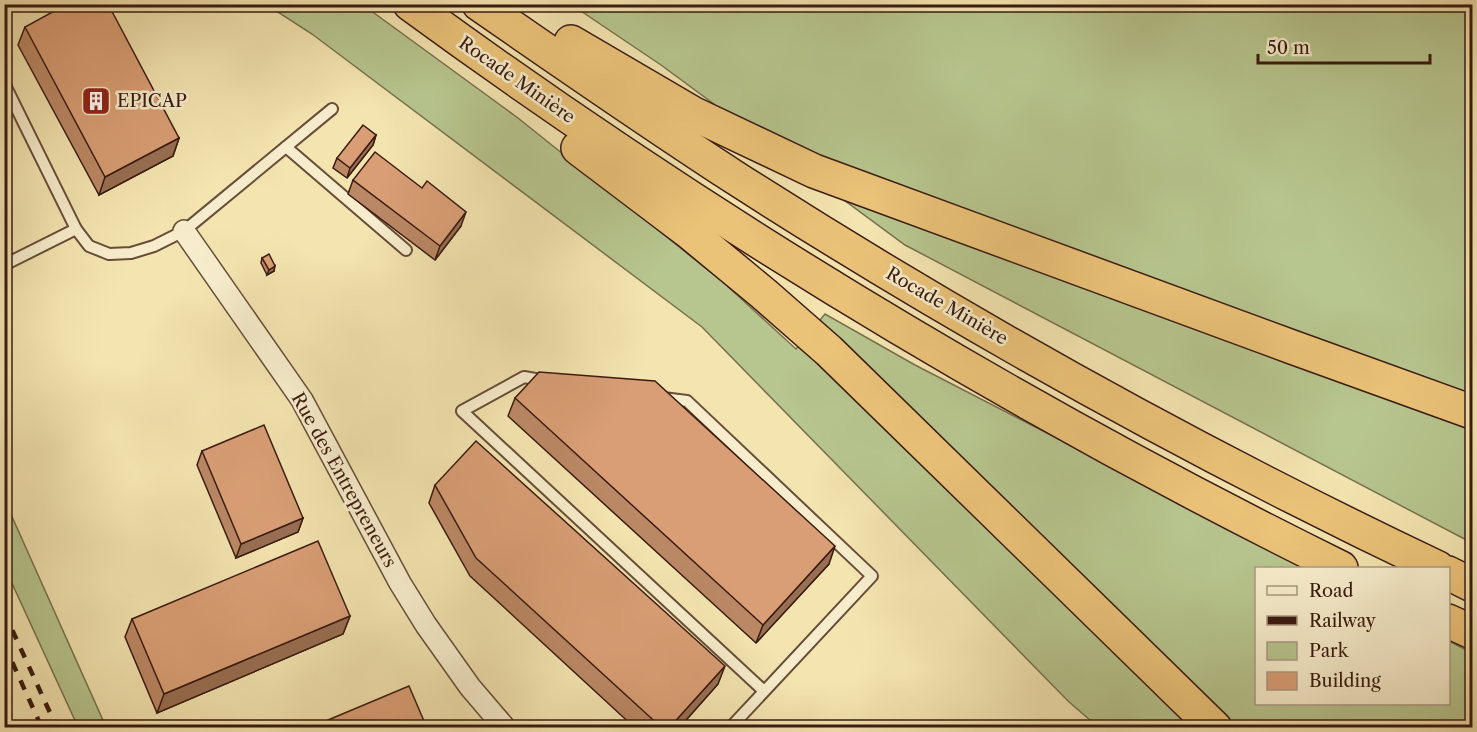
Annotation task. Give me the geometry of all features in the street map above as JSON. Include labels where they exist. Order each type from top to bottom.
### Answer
[{"type":"highway","name":"Rocade Minière","points":[[410,4],[484,59],[676,189],[885,321],[1167,480],[1339,567]]},
{"type":"highway","name":"Rocade Minière","points":[[479,4],[734,177],[932,298],[1203,451],[1436,567]]},
{"type":"highway","points":[[513,4],[580,48],[662,96],[718,127],[786,159],[880,196],[1473,412]]},
{"type":"highway","points":[[484,59],[491,84],[689,232],[829,351],[1215,728]]},
{"type":"highway","points":[[1450,574],[1473,585]]},
{"type":"highway","points":[[1450,621],[1473,632]]},
{"type":"street","name":"Rue des Entrepreneurs","points":[[184,231],[302,400],[399,583],[426,626],[470,687],[505,728]]},
{"type":"lane","points":[[4,83],[76,229],[89,246],[109,254],[131,253],[154,246],[184,231],[332,109]]},
{"type":"lane","points":[[286,147],[406,250]]},
{"type":"lane","points":[[4,265],[76,229]]},
{"type":"lane","points":[[559,382],[524,377],[462,411],[764,691]]},
{"type":"lane","points":[[652,396],[687,401],[872,576],[730,728]]},
{"type":"green space","points":[[267,5],[363,5],[518,118],[723,282],[796,349],[825,314],[915,365],[1307,567],[1255,567],[1255,705],[1450,705],[1450,642],[1472,653],[1472,727],[1098,727],[1068,701],[702,327],[312,34]]},
{"type":"green space","points":[[572,5],[1472,5],[1472,543],[905,245],[661,65]]},
{"type":"green space","points":[[5,501],[106,727],[78,727],[5,568]]},
{"type":"building","name":"EPICAP","points":[[67,4],[108,4],[179,138],[105,177],[25,27]]},
{"type":"building","points":[[363,125],[376,135],[350,168],[337,158]]},
{"type":"building","points":[[375,152],[422,188],[427,181],[466,212],[440,246],[353,180]]},
{"type":"building","points":[[269,254],[275,266],[269,270],[262,258]]},
{"type":"building","points":[[539,372],[655,381],[835,546],[763,625],[515,398]]},
{"type":"building","points":[[264,425],[303,518],[241,544],[202,451]]},
{"type":"building","points":[[476,441],[725,666],[669,728],[662,728],[476,558],[435,485]]},
{"type":"building","points":[[318,541],[350,616],[164,694],[132,619]]},
{"type":"building","points":[[409,686],[427,728],[309,728]]},
{"type":"railway","points":[[4,612],[57,728]]},
{"type":"railway","points":[[4,644],[42,728]]},
{"type":"place","name":"EPICAP","points":[[96,101]]}]
